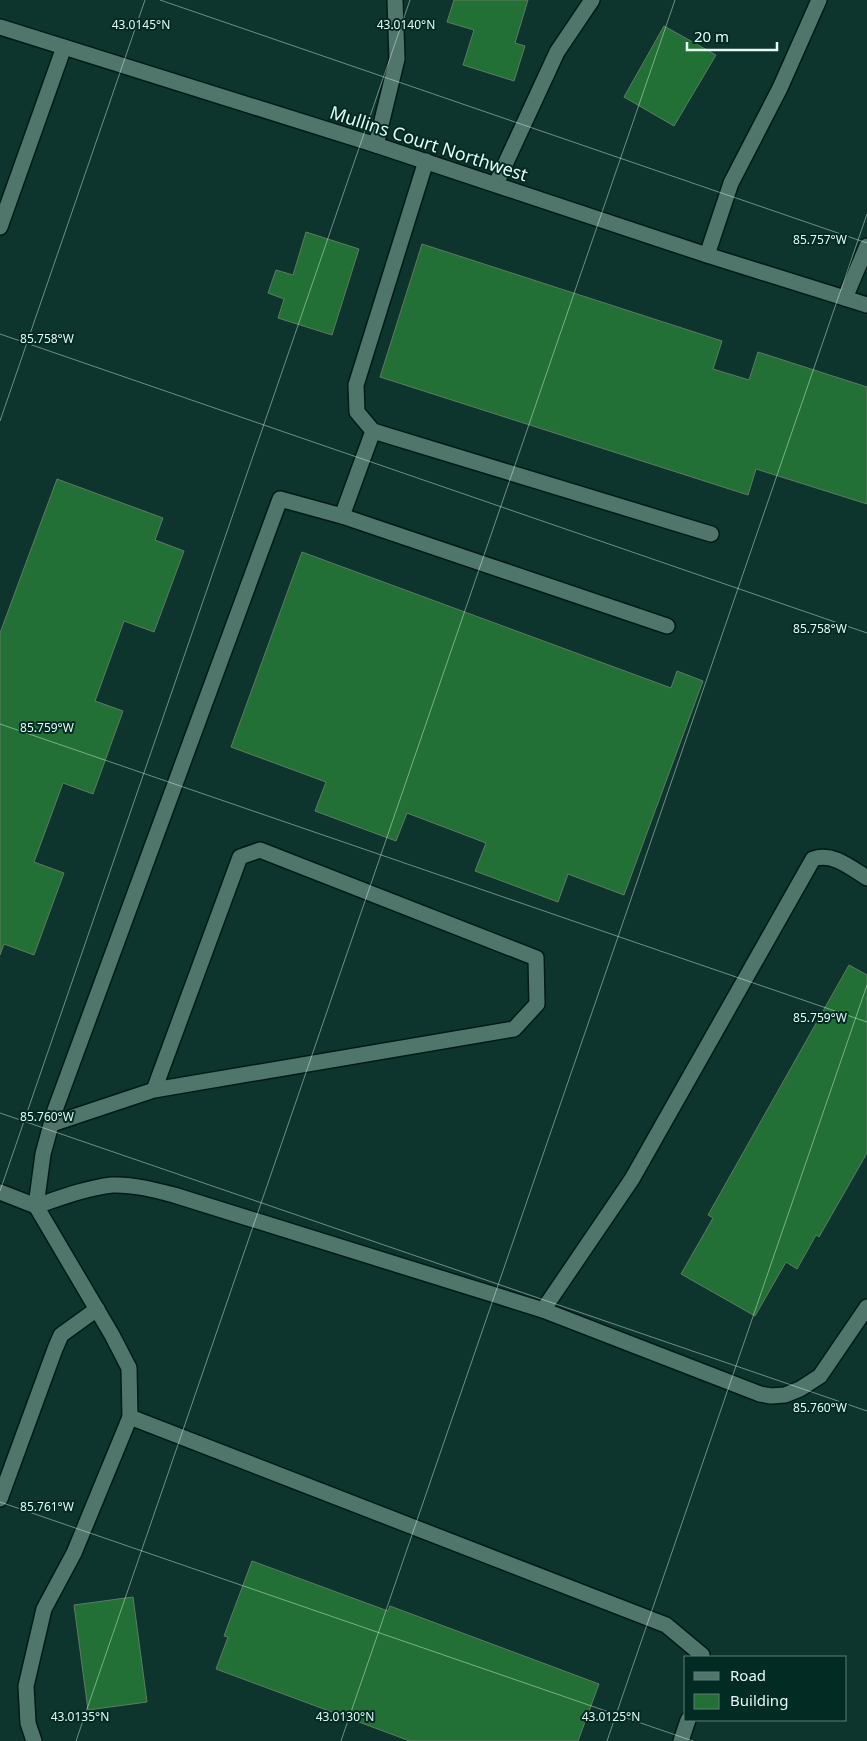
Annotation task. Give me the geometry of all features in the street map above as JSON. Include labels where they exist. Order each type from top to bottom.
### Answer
[{"type":"street","points":[[376,145],[397,59],[395,0]]},
{"type":"street","points":[[496,184],[557,52],[592,0]]},
{"type":"street","points":[[707,255],[731,183],[780,88],[819,0]]},
{"type":"street","name":"Mullins Court Northwest","points":[[0,27],[426,161],[707,255],[867,305]]},
{"type":"street","points":[[0,227],[64,47]]},
{"type":"street","points":[[426,161],[356,385],[357,412],[372,431],[711,534]]},
{"type":"street","points":[[845,298],[867,246]]},
{"type":"street","points":[[342,516],[372,431]]},
{"type":"street","points":[[36,1206],[43,1154],[66,1082],[280,499],[342,516],[667,626]]},
{"type":"street","points":[[52,1124],[154,1090],[514,1029],[537,1004],[536,958],[260,850],[240,857],[154,1090]]},
{"type":"street","points":[[543,1310],[632,1179],[813,859],[827,856],[836,859],[867,878]]},
{"type":"street","points":[[36,1206],[94,1188],[114,1185],[154,1190],[543,1310],[760,1394],[771,1396],[785,1395],[820,1376],[867,1307]]},
{"type":"street","points":[[0,1192],[36,1206],[97,1309],[129,1368],[130,1417],[74,1553],[44,1609],[26,1686],[28,1723],[34,1741]]},
{"type":"street","points":[[0,1499],[54,1349],[61,1335],[97,1309]]},
{"type":"street","points":[[130,1417],[666,1625],[702,1654],[702,1656]]},
{"type":"street","points":[[680,1741],[688,1721]]},
{"type":"building","points":[[454,0],[528,0],[515,43],[525,46],[514,81],[463,65],[474,30],[447,22]]},
{"type":"building","points":[[664,26],[716,55],[674,126],[624,97]]},
{"type":"building","points":[[306,232],[359,249],[332,335],[278,318],[284,299],[268,293],[276,270],[293,275]]},
{"type":"building","points":[[422,244],[722,341],[713,369],[749,380],[758,352],[867,387],[867,504],[756,469],[748,495],[380,377]]},
{"type":"building","points":[[57,479],[163,518],[155,540],[184,551],[154,632],[124,621],[95,701],[123,711],[93,794],[63,783],[34,862],[64,873],[34,955],[4,944],[0,955],[0,633]]},
{"type":"building","points":[[302,552],[671,688],[677,671],[703,681],[624,895],[568,874],[558,902],[475,871],[486,843],[407,813],[396,841],[315,811],[326,782],[231,747]]},
{"type":"building","points":[[849,965],[867,975],[867,1153],[819,1237],[816,1235],[797,1269],[786,1262],[755,1316],[681,1274],[713,1218],[708,1215]]},
{"type":"building","points":[[252,1561],[388,1611],[390,1606],[599,1684],[578,1741],[410,1741],[216,1669],[228,1637],[224,1636]]},
{"type":"building","points":[[133,1597],[147,1702],[88,1710],[74,1605]]}]
